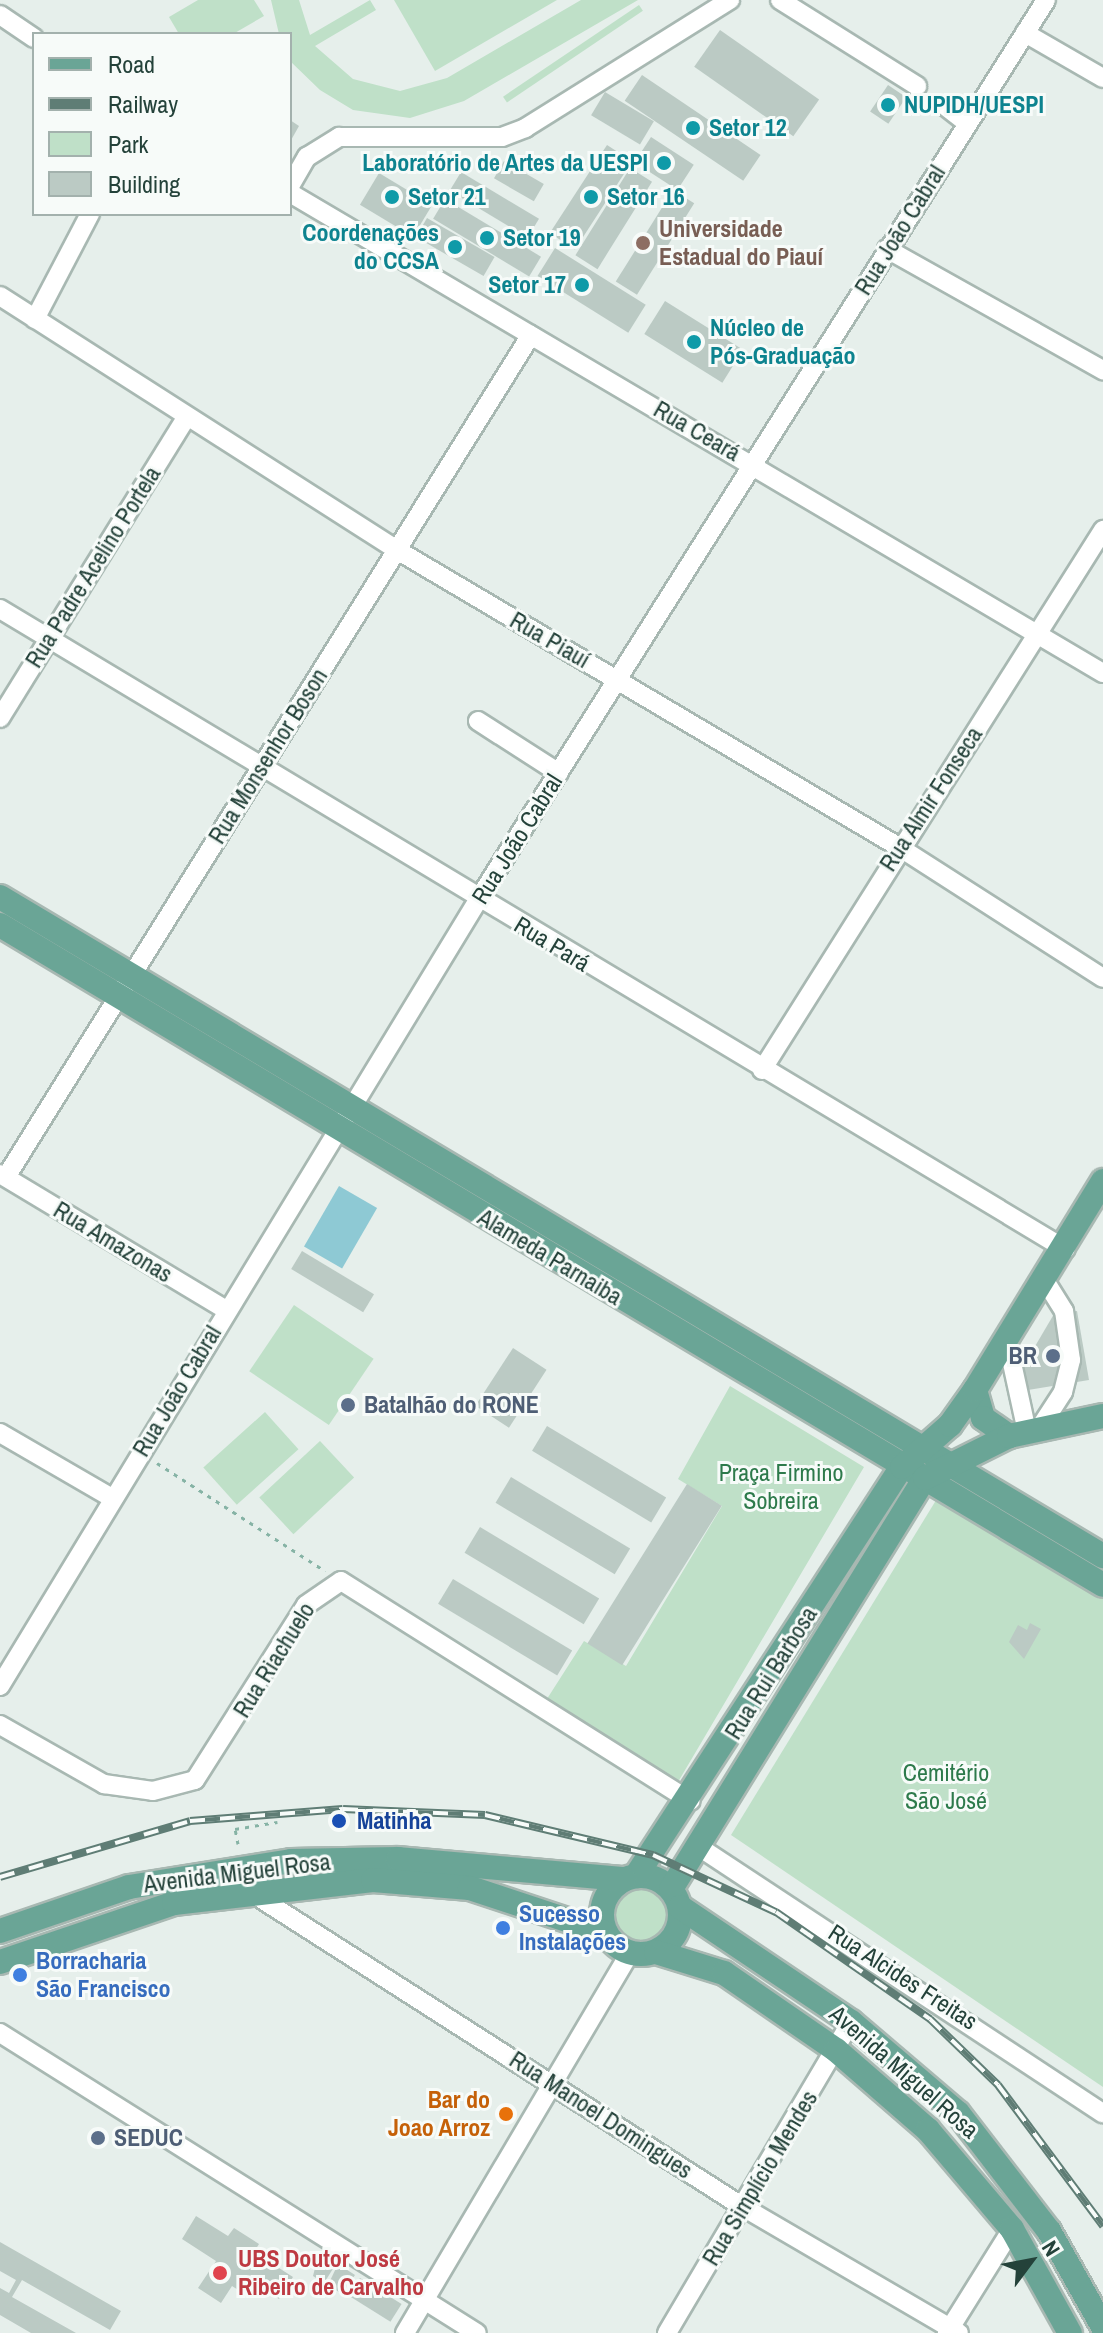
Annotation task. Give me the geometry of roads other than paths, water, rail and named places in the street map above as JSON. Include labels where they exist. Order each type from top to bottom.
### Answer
[{"type":"main road","name":"Alameda Parnaiba","points":[[0,897],[1103,1556]]},
{"type":"main road","name":"Alameda Parnaiba","points":[[0,925],[338,1131],[1103,1585]]},
{"type":"main road","points":[[925,1448],[975,1390],[1065,1249],[1103,1181]]},
{"type":"main road","points":[[609,1292],[622,1269]]},
{"type":"main road","points":[[975,1390],[983,1418],[1025,1432]]},
{"type":"main road","points":[[925,1478],[947,1463],[1025,1432],[1103,1416]]},
{"type":"main road","name":"Rua Rui Barbosa","points":[[630,1878],[690,1801],[902,1467],[925,1448]]},
{"type":"main road","name":"Rua Rui Barbosa","points":[[675,1898],[699,1847],[925,1478]]},
{"type":"main road","points":[[765,1681],[791,1695]]},
{"type":"main road","name":"Avenida Miguel Rosa","points":[[0,1931],[129,1887],[291,1861],[398,1859],[630,1878]]},
{"type":"main road","points":[[630,1878],[675,1898],[676,1933],[656,1952],[630,1953],[606,1933],[602,1909],[630,1878]]},
{"type":"main road","name":"Avenida Miguel Rosa","points":[[0,1962],[174,1903],[247,1890],[373,1880],[470,1888],[606,1933]]},
{"type":"main road","name":"Avenida Miguel Rosa","points":[[675,1898],[851,2022],[958,2113],[1002,2163],[1103,2327]]},
{"type":"main road","name":"Avenida Miguel Rosa","points":[[656,1952],[724,1973],[836,2050],[928,2130],[1012,2229],[1070,2333]]},
{"type":"street","points":[[292,183],[307,157],[339,137],[502,137],[525,128],[730,0]]},
{"type":"street","points":[[780,0],[917,86]]},
{"type":"street","name":"Rua João Cabral","points":[[0,1686],[478,900],[1046,0]]},
{"type":"street","points":[[0,15],[32,37]]},
{"type":"street","points":[[1025,33],[1103,78]]},
{"type":"street","points":[[945,106],[967,123]]},
{"type":"street","name":"Rua Ceará","points":[[292,194],[754,464],[1103,673]]},
{"type":"street","points":[[35,319],[89,216]]},
{"type":"street","points":[[887,249],[1103,370]]},
{"type":"street","name":"Rua Piauí","points":[[0,296],[186,418],[397,550],[899,847],[1103,978]]},
{"type":"street","name":"Rua Monsenhor Boson","points":[[3,1176],[119,997],[531,335]]},
{"type":"street","name":"Rua Padre Acelino Portela","points":[[0,718],[186,418]]},
{"type":"street","name":"Rua Almir Fonseca","points":[[762,1070],[899,847],[1103,530]]},
{"type":"street","name":"Rua Pará","points":[[0,609],[260,769],[1065,1249]]},
{"type":"street","points":[[478,721],[559,773]]},
{"type":"street","name":"Rua Amazonas","points":[[3,1176],[226,1310]]},
{"type":"street","points":[[1025,1432],[1063,1392],[1071,1360],[1064,1311],[1045,1280]]},
{"type":"street","points":[[1007,1340],[1025,1432]]},
{"type":"street","points":[[0,1433],[112,1498]]},
{"type":"street","name":"Rua Riachuelo","points":[[0,1725],[104,1784],[129,1790],[178,1787],[211,1763],[306,1605],[347,1584],[690,1801]]},
{"type":"street","name":"Rua Alcides Freitas","points":[[699,1847],[1103,2113]]},
{"type":"street","name":"Rua Manoel Domingues","points":[[247,1890],[743,2207],[952,2331]]},
{"type":"street","points":[[405,2333],[630,1953]]},
{"type":"street","name":"Rua Simplício Mendes","points":[[667,2333],[851,2022]]},
{"type":"street","points":[[0,2033],[477,2333]]},
{"type":"street","points":[[952,2331],[1012,2229]]},
{"type":"water","points":[[339,1186],[377,1208],[342,1269],[304,1247]]},
{"type":"railway","points":[[0,1877],[190,1821],[343,1809],[485,1815],[653,1855],[776,1912],[930,2019],[998,2085],[1103,2226]]},
{"type":"place","name":"NUPIDH/UESPI","points":[[888,105]]},
{"type":"place","name":"Setor 12","points":[[693,128]]},
{"type":"place","name":"Laboratório de Artes da UESPI","points":[[664,163]]},
{"type":"place","name":"Setor 21","points":[[392,197]]},
{"type":"place","name":"Setor 16","points":[[591,197]]},
{"type":"place","name":"Setor 19","points":[[487,238]]},
{"type":"place","name":"Universidade Estadual do Piauí","points":[[643,243]]},
{"type":"place","name":"Coordenações do CCSA","points":[[455,247]]},
{"type":"place","name":"Setor 17","points":[[582,285]]},
{"type":"place","name":"Núcleo de Pós-Graduação","points":[[694,342]]},
{"type":"place","name":"BR","points":[[1053,1356]]},
{"type":"place","name":"Batalhão do RONE","points":[[348,1405]]},
{"type":"place","name":"Matinha","points":[[339,1821]]},
{"type":"place","name":"Sucesso Instalações","points":[[503,1928]]},
{"type":"place","name":"Borracharia São Francisco","points":[[20,1975]]},
{"type":"place","name":"Bar do Joao Arroz","points":[[506,2114]]},
{"type":"place","name":"SEDUC","points":[[98,2138]]},
{"type":"place","name":"UBS Doutor José Ribeiro de Carvalho","points":[[220,2273]]},
{"type":"park label","name":"Praça Firmino Sobreira","points":[[781,1487]]},
{"type":"park label","name":"Cemitério São José","points":[[946,1787]]}]
